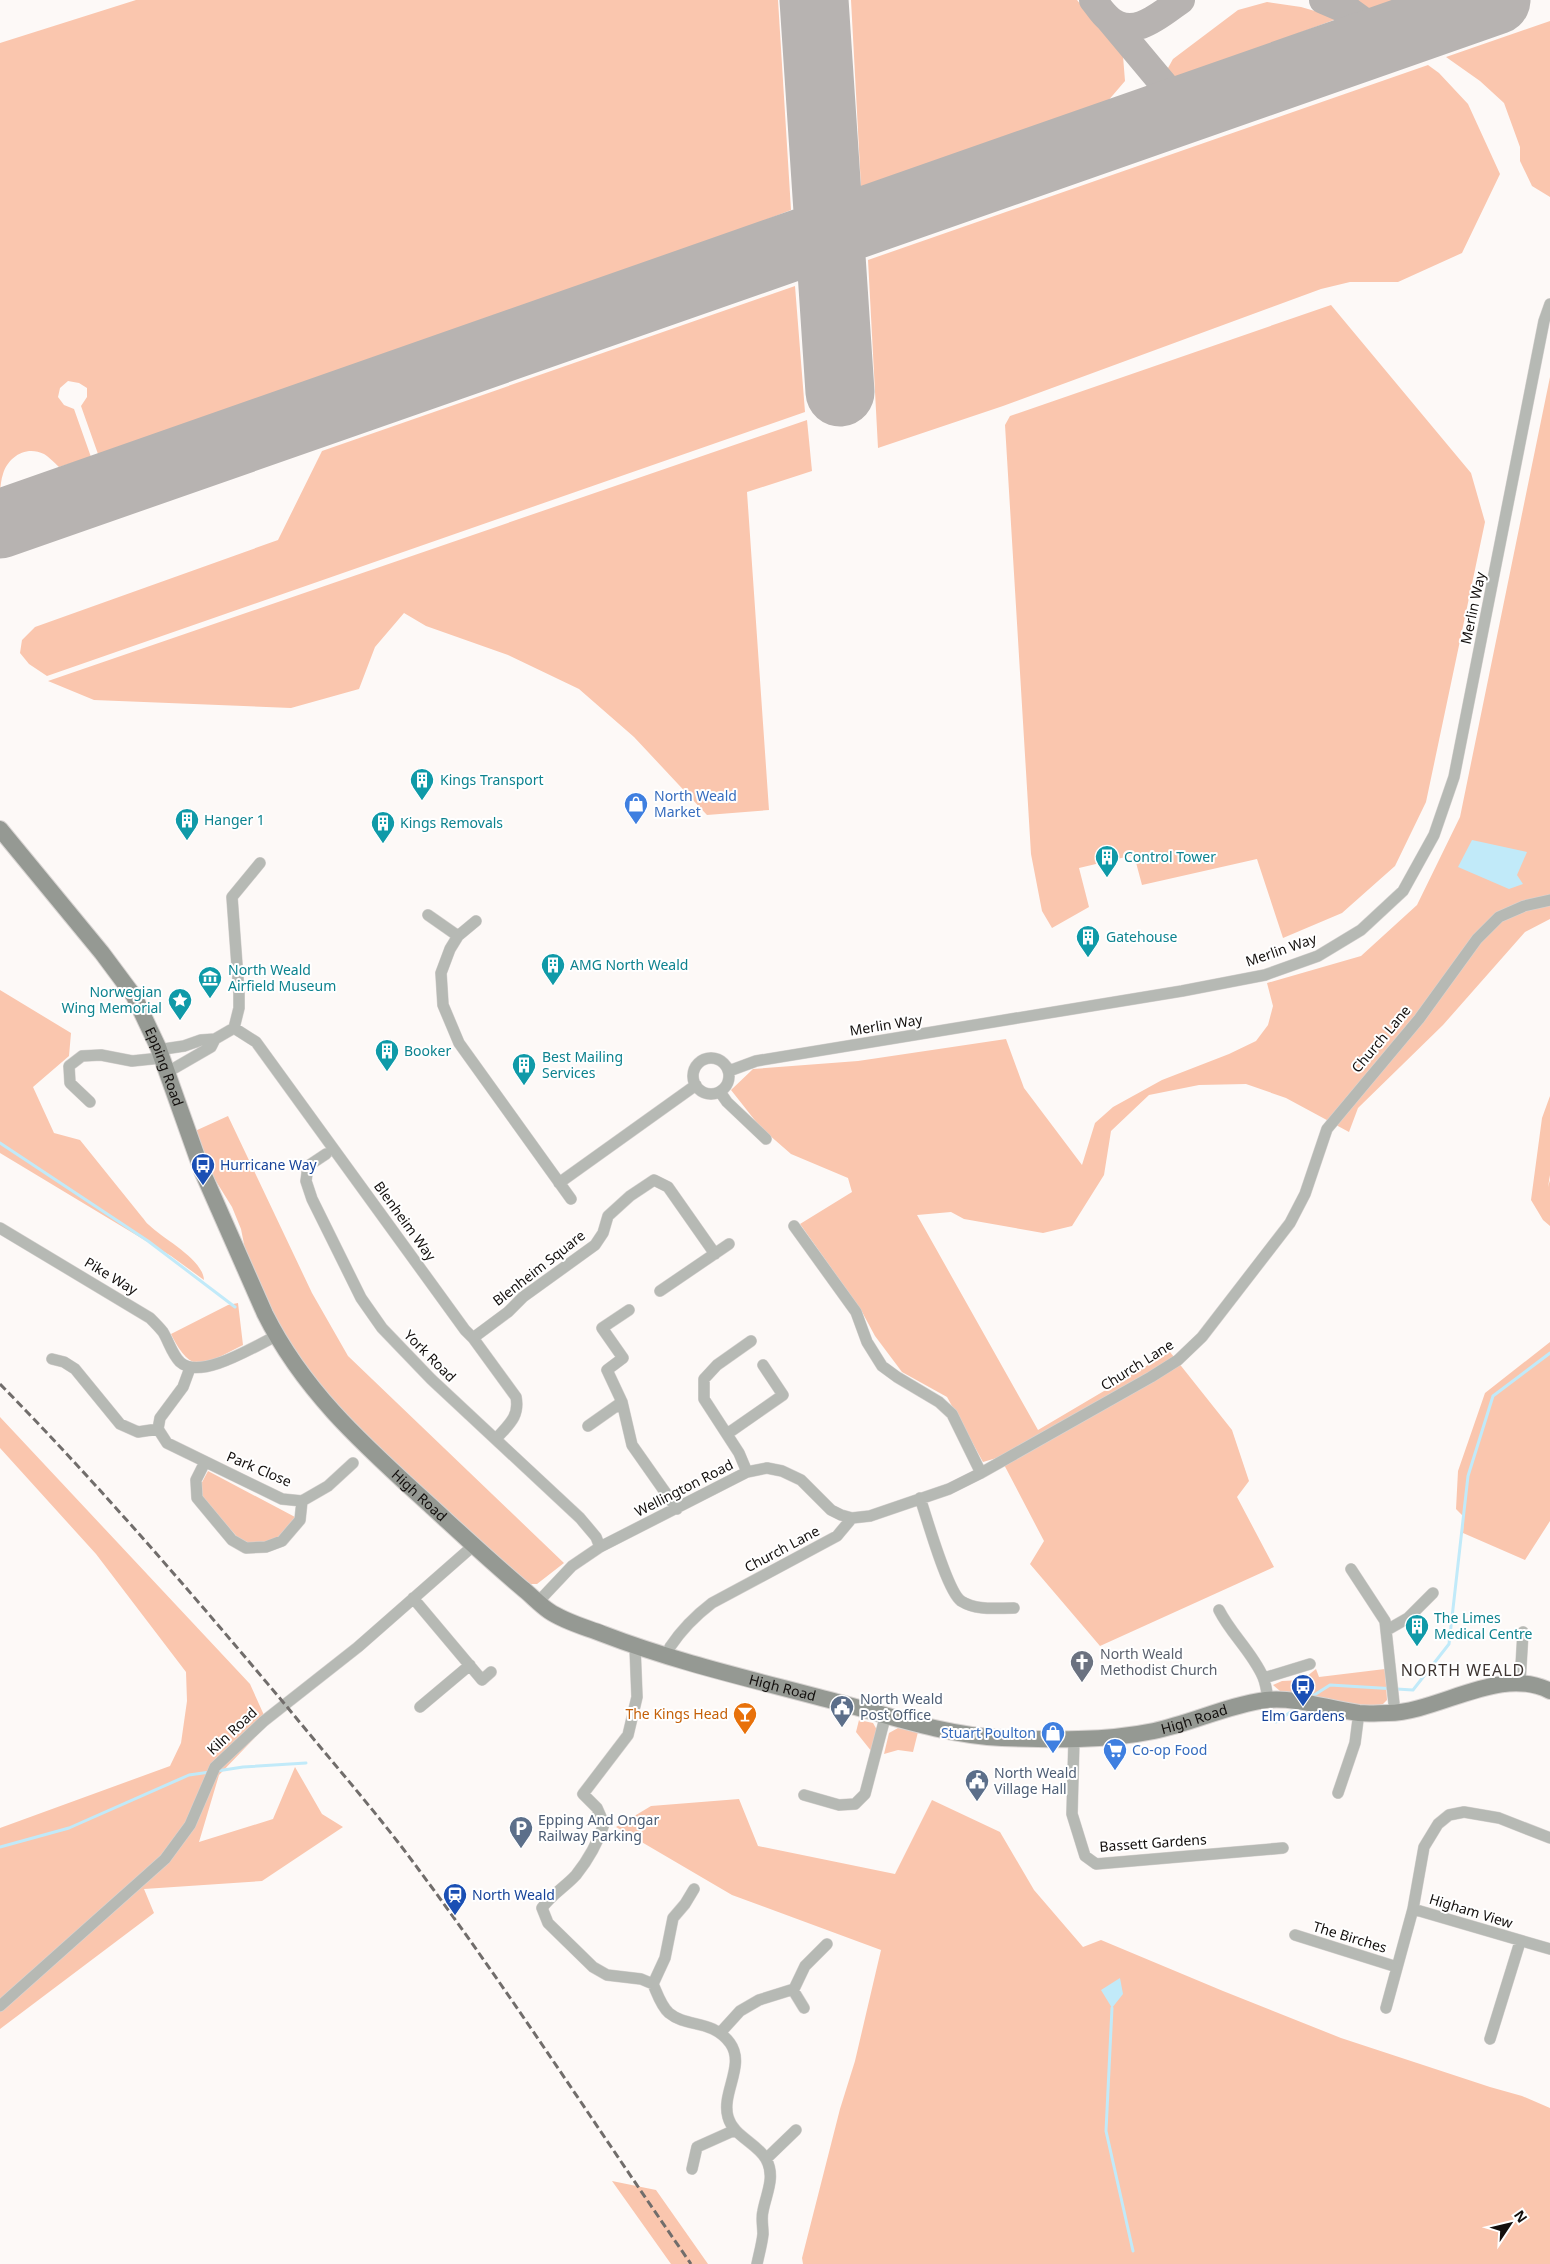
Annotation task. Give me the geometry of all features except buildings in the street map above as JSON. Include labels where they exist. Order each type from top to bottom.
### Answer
[{"type":"main road","name":"Epping Road","points":[[0,829],[124,981],[147,1021],[205,1178],[276,1336]]},
{"type":"main road","name":"High Road","points":[[276,1336],[306,1382],[340,1420],[473,1546],[548,1611],[566,1620],[635,1646],[720,1672],[938,1729],[999,1738],[1074,1739],[1155,1730],[1238,1706],[1268,1700],[1302,1701],[1359,1712],[1395,1713],[1414,1710],[1493,1686],[1520,1683],[1544,1687],[1550,1691]]},
{"type":"street","name":"Merlin Way","points":[[728,1071],[756,1061],[1182,992],[1266,974],[1318,956],[1361,930],[1403,891],[1434,835],[1454,777],[1542,330],[1550,304]]},
{"type":"street","points":[[162,1059],[164,1049],[184,1046],[201,1040],[215,1039],[234,1028],[239,1008],[239,993],[232,897],[260,863]]},
{"type":"street","name":"Church Lane","points":[[670,1647],[681,1631],[695,1616],[706,1608],[837,1536],[852,1518],[870,1516],[949,1489],[1152,1377],[1178,1360],[1202,1337],[1290,1223],[1305,1194],[1327,1129],[1419,1019],[1477,939],[1499,917],[1524,906],[1550,900]]},
{"type":"street","points":[[428,915],[458,936]]},
{"type":"street","points":[[476,921],[458,936],[441,973],[443,1005],[459,1043],[572,1199]]},
{"type":"street","name":"Blenheim Way","points":[[234,1028],[256,1042],[465,1330],[473,1338],[516,1397],[518,1408],[514,1418],[496,1439]]},
{"type":"street","points":[[90,1102],[70,1084],[69,1066],[82,1056],[101,1055],[132,1060],[162,1059],[211,1047],[215,1039]]},
{"type":"street","points":[[706,1059],[717,1059],[726,1066],[728,1071],[727,1085],[720,1092],[709,1094],[699,1090],[696,1086],[693,1075],[694,1070],[701,1062],[706,1059]]},
{"type":"street","points":[[559,1183],[696,1086]]},
{"type":"street","points":[[720,1092],[727,1102],[766,1139]]},
{"type":"street","name":"York Road","points":[[326,1154],[308,1166],[306,1181],[312,1199],[361,1298],[382,1328],[401,1349],[580,1518],[596,1537],[600,1547]]},
{"type":"street","name":"Blenheim Square","points":[[473,1338],[508,1312],[523,1297],[595,1245],[603,1233],[608,1216],[630,1196],[654,1180],[668,1187],[715,1254]]},
{"type":"street","points":[[794,1226],[856,1312],[867,1342],[882,1366],[939,1402],[952,1414],[981,1473]]},
{"type":"street","name":"Pike Way","points":[[0,1228],[150,1318],[162,1332],[181,1363],[190,1368]]},
{"type":"street","points":[[660,1291],[729,1244]]},
{"type":"street","points":[[629,1310],[602,1328],[623,1358],[607,1370],[622,1402],[632,1445],[677,1508]]},
{"type":"street","points":[[52,1359],[64,1362],[75,1369],[120,1424],[138,1432],[158,1430],[160,1418],[183,1387],[190,1368],[200,1369],[216,1365],[276,1336]]},
{"type":"street","points":[[747,1472],[739,1453],[704,1399],[704,1379],[716,1365],[751,1341]]},
{"type":"street","points":[[727,1434],[784,1394],[763,1365]]},
{"type":"street","points":[[588,1426],[622,1402]]},
{"type":"street","name":"Park Close","points":[[158,1430],[167,1443],[282,1499],[302,1501],[328,1486],[353,1463]]},
{"type":"street","name":"Park Close","points":[[205,1462],[196,1480],[197,1498],[232,1540],[246,1548],[266,1547],[282,1541],[300,1520],[302,1501]]},
{"type":"street","name":"Wellington Road","points":[[538,1602],[572,1566],[600,1547],[626,1535],[647,1521],[677,1508],[747,1472],[766,1468],[788,1474],[801,1480],[831,1510],[852,1518]]},
{"type":"street","points":[[920,1498],[949,1583],[960,1600],[978,1608],[1014,1608]]},
{"type":"street","name":"Kiln Road","points":[[0,2006],[165,1859],[190,1825],[215,1766],[264,1721],[334,1667],[473,1546]]},
{"type":"street","points":[[1351,1569],[1385,1621],[1395,1713]]},
{"type":"street","points":[[1387,1630],[1408,1618],[1433,1593]]},
{"type":"street","points":[[413,1598],[482,1680],[491,1672]]},
{"type":"street","points":[[1219,1610],[1226,1625],[1256,1663],[1264,1678],[1268,1700]]},
{"type":"street","points":[[1520,1683],[1523,1632]]},
{"type":"street","points":[[635,1646],[637,1697],[628,1736],[584,1794],[597,1808],[604,1824],[598,1841],[576,1875],[548,1900],[542,1908],[548,1923],[593,1966],[607,1975],[641,1979],[653,1984]]},
{"type":"street","points":[[1264,1678],[1310,1664]]},
{"type":"street","points":[[420,1707],[470,1665]]},
{"type":"street","points":[[1338,1793],[1356,1742],[1359,1712]]},
{"type":"street","points":[[804,1795],[839,1805],[855,1804],[865,1794],[886,1714]]},
{"type":"street","name":"Bassett Gardens","points":[[1074,1739],[1072,1814],[1084,1856],[1096,1864],[1283,1848]]},
{"type":"street","name":"Higham View","points":[[1386,2008],[1413,1908],[1424,1847],[1438,1824],[1449,1815],[1464,1812],[1499,1818],[1550,1838]]},
{"type":"street","points":[[694,1889],[685,1904],[673,1918],[665,1958],[653,1984],[658,1998],[669,2013],[682,2020],[705,2024],[720,2033],[731,2044],[736,2061],[726,2100],[728,2118],[735,2130],[766,2159],[770,2174],[769,2194],[763,2211],[763,2233],[758,2264]]},
{"type":"street","name":"Higham View","points":[[1413,1908],[1520,1942],[1550,1949]]},
{"type":"street","name":"The Birches","points":[[1295,1935],[1397,1967]]},
{"type":"street","name":"Higham View","points":[[1490,2039],[1520,1942]]},
{"type":"street","points":[[720,2033],[740,2010],[759,2000],[793,1990],[806,1966],[827,1944]]},
{"type":"street","points":[[793,1990],[804,2008]]},
{"type":"street","points":[[692,2169],[697,2147],[735,2130]]},
{"type":"street","points":[[766,2159],[796,2130]]},
{"type":"shaded area","points":[[136,0],[778,0],[791,210],[709,242],[179,428],[98,454],[81,406],[87,397],[87,388],[79,383],[68,381],[60,388],[58,397],[64,405],[74,409],[91,457],[59,467],[44,454],[31,451],[24,452],[13,458],[5,468],[0,490],[0,43]]},
{"type":"shaded area","points":[[851,0],[1077,0],[1123,56],[1125,81],[1107,102],[861,187]]},
{"type":"shaded area","points":[[1350,0],[1399,0],[1380,7],[1362,8],[1349,2]]},
{"type":"shaded area","points":[[1267,2],[1301,7],[1339,18],[1177,79],[1169,73],[1168,68],[1173,59],[1238,10]]},
{"type":"shaded area","points":[[1550,21],[1550,197],[1532,186],[1520,161],[1520,147],[1504,103],[1480,81],[1446,57]]},
{"type":"shaded area","points":[[1428,65],[1439,73],[1468,104],[1500,174],[1462,253],[1398,282],[1350,282],[1321,289],[1003,406],[878,448],[868,260]]},
{"type":"shaded area","points":[[795,286],[805,412],[47,676],[29,664],[20,653],[22,640],[35,627],[278,540],[322,451]]},
{"type":"shaded area","points":[[1331,305],[1471,473],[1485,522],[1426,802],[1395,866],[1342,913],[1283,938],[1257,859],[1142,885],[1134,855],[1079,868],[1089,907],[1052,928],[1042,911],[1031,854],[1005,425],[1010,416]]},
{"type":"shaded area","points":[[1550,377],[1550,919],[1525,932],[1443,1025],[1358,1108],[1349,1132],[1286,1098],[1246,1084],[1199,1085],[1149,1095],[1111,1131],[1104,1175],[1072,1226],[1043,1233],[964,1219],[951,1212],[917,1215],[1038,1430],[1170,1352],[1232,1430],[1249,1481],[1237,1497],[1274,1567],[1100,1646],[1030,1564],[1044,1541],[1000,1457],[983,1462],[947,1397],[902,1372],[875,1336],[861,1310],[800,1224],[852,1192],[848,1178],[791,1154],[761,1128],[731,1090],[753,1069],[858,1061],[1006,1039],[1024,1088],[1082,1165],[1095,1123],[1113,1107],[1162,1080],[1229,1054],[1256,1041],[1268,1025],[1273,1006],[1267,983],[1361,956],[1417,905],[1460,817]]},
{"type":"shaded area","points":[[807,420],[812,471],[747,492],[769,810],[707,815],[634,737],[579,689],[508,655],[426,626],[404,613],[375,647],[359,689],[291,708],[94,700],[48,681]]},
{"type":"shaded area","points":[[0,990],[71,1033],[69,1056],[33,1087],[54,1133],[80,1140],[147,1223],[190,1257],[202,1272],[204,1280],[171,1256],[0,1153]]},
{"type":"shaded area","points":[[1550,1096],[1550,1175],[1548,1187],[1550,1180],[1550,1226],[1543,1220],[1531,1200],[1542,1118]]},
{"type":"shaded area","points":[[228,1116],[312,1293],[348,1356],[564,1563],[537,1584],[527,1584],[475,1540],[326,1396],[286,1341],[246,1254],[241,1229],[232,1207],[214,1178],[195,1131]]},
{"type":"shaded area","points":[[238,1303],[243,1345],[210,1361],[201,1363],[194,1362],[186,1357],[171,1334],[228,1305]]},
{"type":"shaded area","points":[[1550,1342],[1550,1521],[1525,1560],[1463,1533],[1464,1514],[1463,1516],[1456,1509],[1458,1471],[1485,1393]]},
{"type":"shaded area","points":[[0,1417],[250,1684],[268,1724],[219,1775],[199,1842],[273,1819],[295,1767],[322,1814],[343,1827],[262,1881],[144,1889],[154,1913],[0,2029],[0,1828],[170,1766],[181,1743],[187,1701],[186,1672],[96,1554],[0,1448]]},
{"type":"shaded area","points":[[208,1471],[295,1517],[295,1520],[279,1537],[267,1543],[250,1543],[239,1539],[200,1495],[199,1488]]},
{"type":"shaded area","points":[[1316,1669],[1319,1677],[1385,1669],[1387,1700],[1383,1704],[1372,1707],[1293,1694],[1280,1691],[1273,1685],[1282,1681],[1302,1680]]},
{"type":"shaded area","points":[[859,1720],[873,1723],[877,1730],[872,1752],[856,1732]]},
{"type":"shaded area","points":[[898,1728],[918,1732],[913,1752],[898,1750],[884,1754],[889,1733]]},
{"type":"shaded area","points":[[739,1799],[758,1846],[895,1874],[932,1800],[1000,1832],[1034,1890],[1083,1947],[1101,1940],[1341,2038],[1522,2096],[1550,2108],[1550,2264],[803,2264],[802,2258],[840,2109],[855,2061],[881,1950],[732,1895],[616,1827],[651,1806]]},
{"type":"shaded area","points":[[612,2181],[656,2190],[708,2264],[671,2264]]},
{"type":"water","points":[[1472,840],[1527,852],[1517,875],[1523,884],[1509,889],[1458,867]]},
{"type":"water","points":[[1120,1978],[1123,1994],[1112,2008],[1101,1990]]},
{"type":"waterway","points":[[0,1143],[148,1241],[235,1307]]},
{"type":"waterway","points":[[1311,1697],[1330,1685],[1413,1690],[1449,1644],[1468,1476],[1493,1396],[1550,1353]]},
{"type":"waterway","points":[[1276,1722],[1298,1707]]},
{"type":"waterway","points":[[217,1771],[243,1767],[306,1763]]},
{"type":"waterway","points":[[0,1847],[69,1828],[189,1775],[210,1772]]},
{"type":"waterway","points":[[1112,2008],[1106,2131],[1133,2251]]},
{"type":"taxiway","points":[[1093,0],[1108,18],[1117,24],[1127,27],[1146,23],[1181,0]]},
{"type":"taxiway","points":[[1323,0],[1351,12],[1369,25],[1376,43]]},
{"type":"taxiway","points":[[1109,19],[1185,110]]},
{"type":"runway","points":[[814,0],[840,392]]},
{"type":"runway","points":[[0,524],[1496,0]]},
{"type":"railway","points":[[0,1384],[75,1462],[183,1584],[355,1788],[419,1870],[489,1967],[691,2264]]},
{"type":"place","name":"Kings Transport","points":[[422,801]]},
{"type":"place","name":"North Weald Market","points":[[636,825]]},
{"type":"place","name":"Hanger 1","points":[[187,841]]},
{"type":"place","name":"Kings Removals","points":[[383,844]]},
{"type":"place","name":"Control Tower","points":[[1107,878]]},
{"type":"place","name":"Gatehouse","points":[[1088,958]]},
{"type":"place","name":"AMG North Weald","points":[[553,986]]},
{"type":"place","name":"North Weald Airfield Museum","points":[[210,999]]},
{"type":"place","name":"Norwegian Wing Memorial","points":[[180,1021]]},
{"type":"place","name":"Booker","points":[[387,1072]]},
{"type":"place","name":"Best Mailing Services","points":[[524,1086]]},
{"type":"place","name":"Hurricane Way","points":[[203,1186]]},
{"type":"place","name":"The Limes Medical Centre","points":[[1417,1647]]},
{"type":"place","name":"North Weald Methodist Church","points":[[1082,1683]]},
{"type":"place","name":"Elm Gardens","points":[[1303,1707]]},
{"type":"place","name":"North Weald Post Office","points":[[842,1728]]},
{"type":"place","name":"The Kings Head","points":[[745,1735]]},
{"type":"place","name":"Stuart Poulton","points":[[1053,1754]]},
{"type":"place","name":"Co-op Food","points":[[1115,1771]]},
{"type":"place","name":"North Weald Village Hall","points":[[977,1802]]},
{"type":"place","name":"Epping And Ongar Railway Parking","points":[[521,1849]]},
{"type":"place","name":"North Weald","points":[[455,1916]]},
{"type":"district","name":"NORTH WEALD","points":[[1463,1670]]}]
